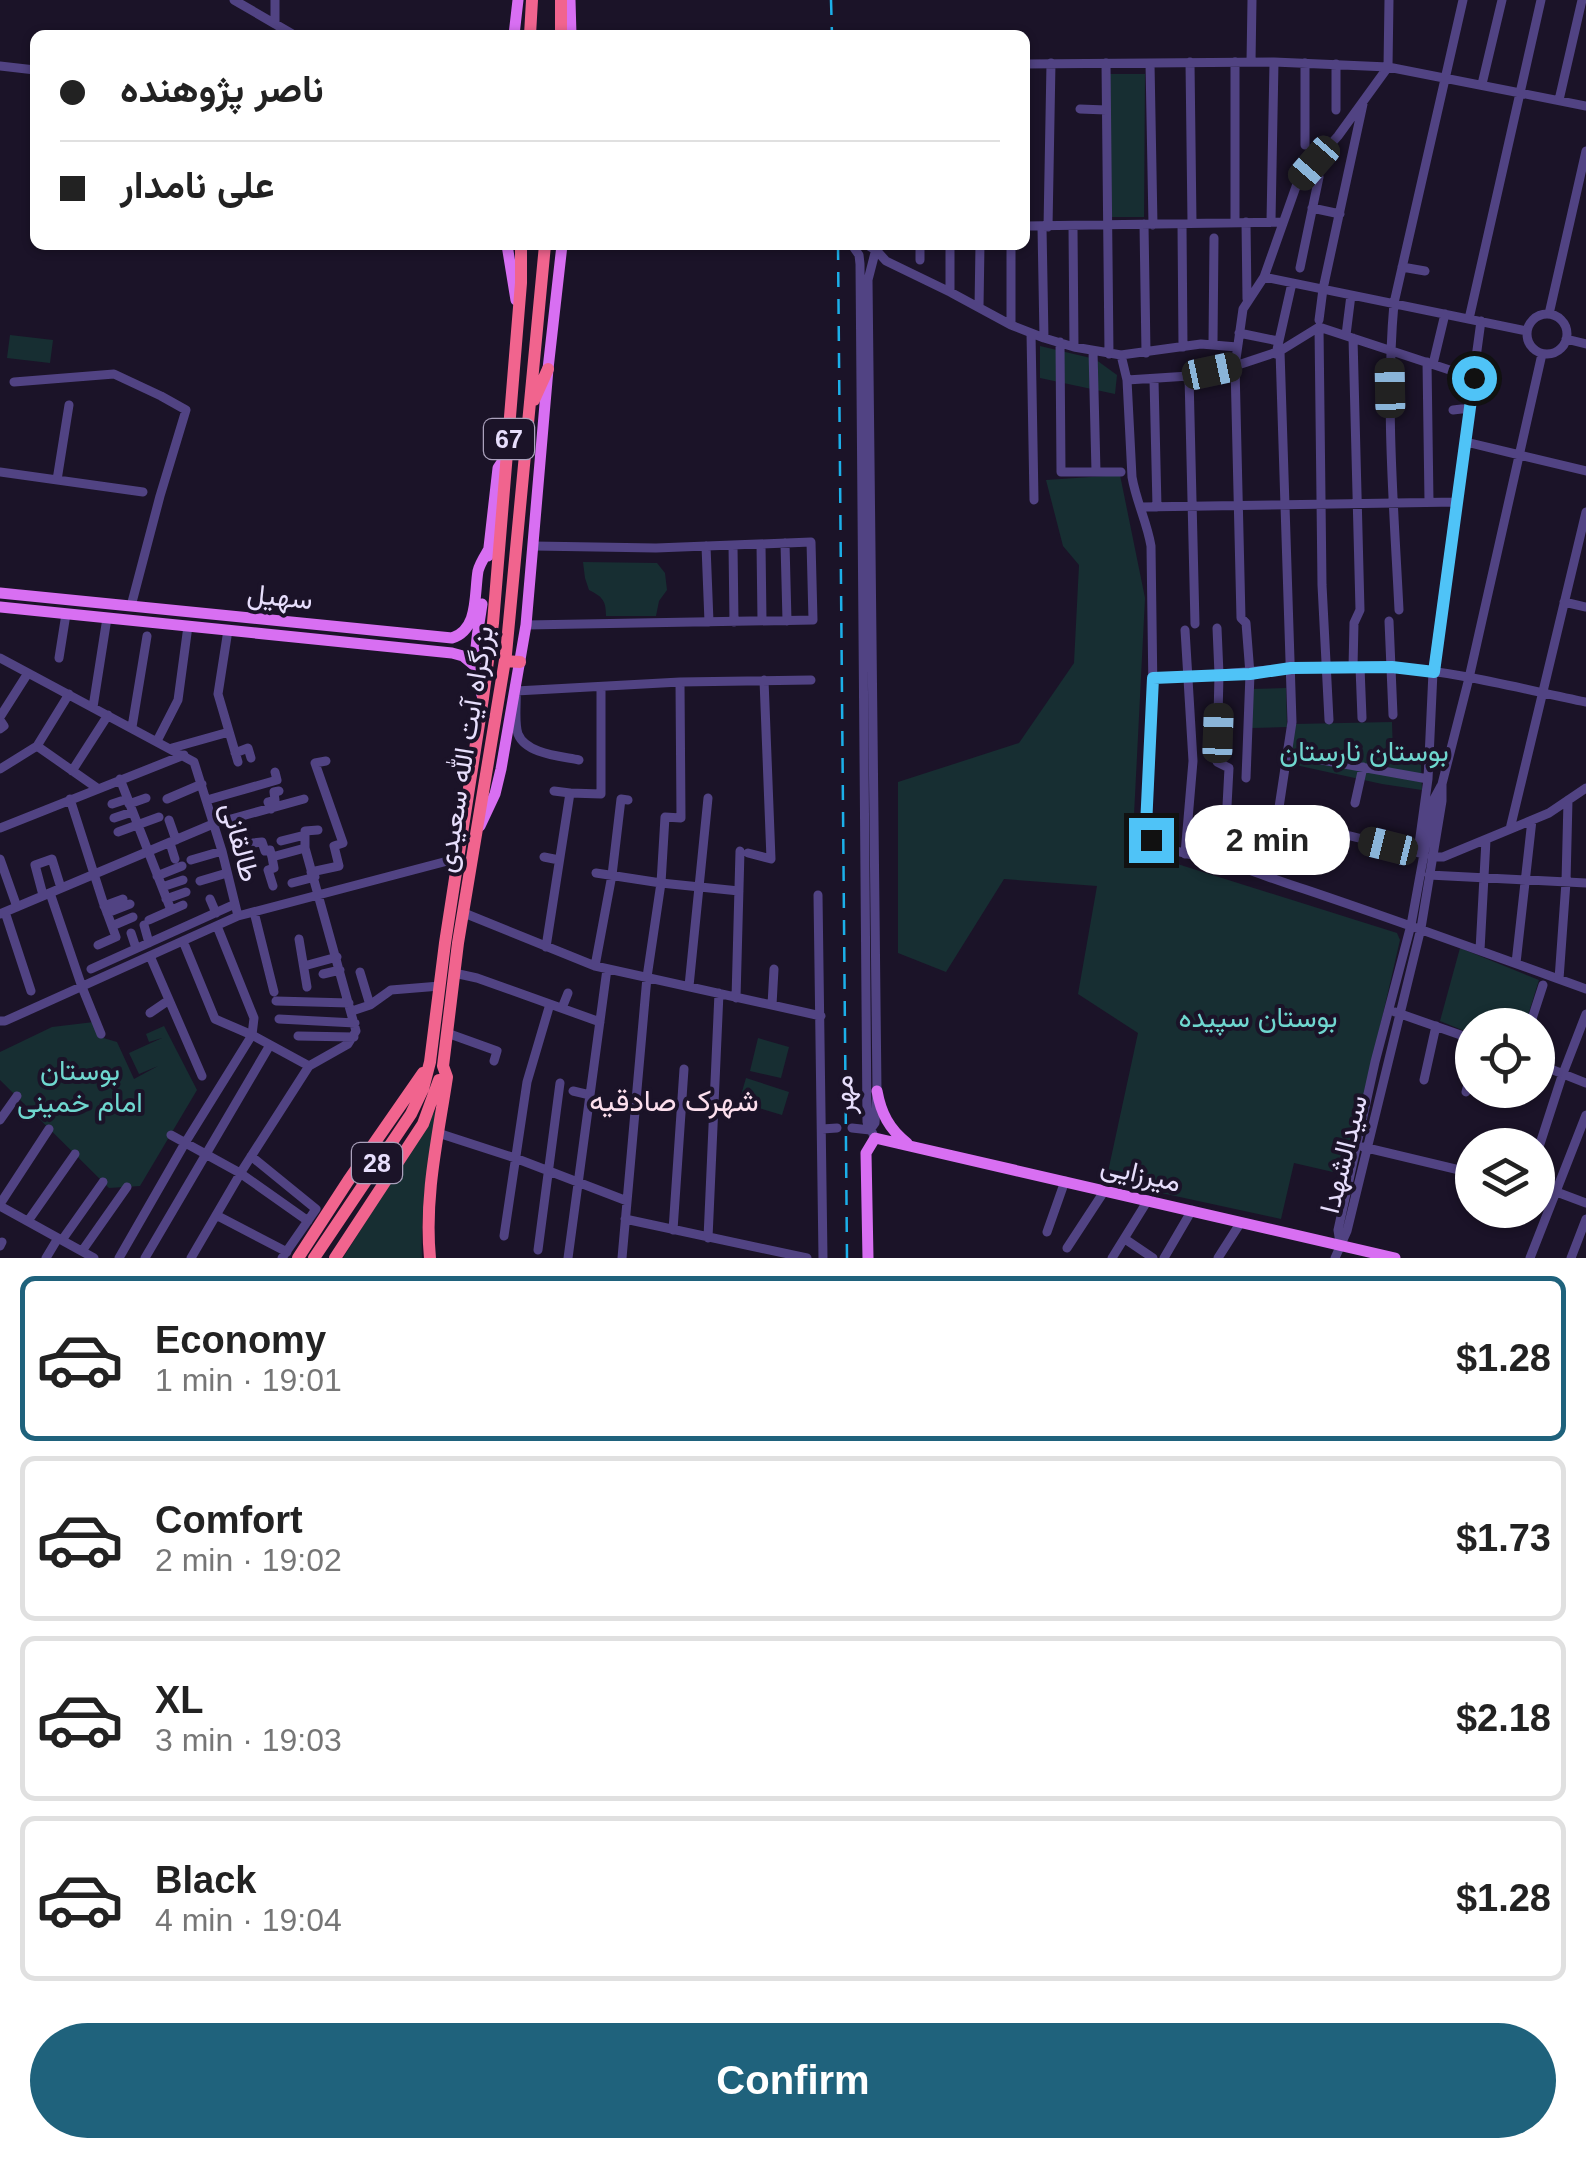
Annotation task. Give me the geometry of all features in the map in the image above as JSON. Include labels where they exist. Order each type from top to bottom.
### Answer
[{"type":"highway","points":[[530,30],[532,0]]},
{"type":"highway","points":[[561,30],[562,0]]},
{"type":"highway","name":"بزرگراه آیت الله سعیدی","points":[[430,1258],[430,1180],[447,1077],[436,1064],[440,986],[493,623],[521,250]]},
{"type":"highway","name":"بزرگراه آیت الله سعیدی","points":[[436,1064],[447,1034],[505,661],[544,250]]},
{"type":"highway","points":[[528,411],[548,370]]},
{"type":"highway","points":[[505,661],[520,662]]},
{"type":"highway","points":[[296,1256],[342,1178],[369,1150],[436,1064]]},
{"type":"highway","name":"28","points":[[296,1256],[353,1198],[411,1114],[436,1064]]},
{"type":"highway","name":"28","points":[[335,1258],[423,1124],[436,1093],[436,1064]]},
{"type":"highway","points":[[353,1198],[369,1150]]},
{"type":"main road","points":[[515,30],[518,0]]},
{"type":"main road","points":[[570,0],[572,30]]},
{"type":"main road","points":[[507,250],[519,315]]},
{"type":"main road","points":[[478,830],[495,794],[526,624],[561,250]]},
{"type":"main road","points":[[483,698],[475,666],[498,468],[508,452]]},
{"type":"main road","points":[[452,638],[461,635],[470,621],[479,566],[489,548]]},
{"type":"main road","name":"سهیل","points":[[0,593],[452,638]]},
{"type":"main road","name":"سهیل","points":[[0,607],[452,653],[475,666]]},
{"type":"main road","points":[[452,638],[459,644],[452,653]]},
{"type":"main road","points":[[877,1091],[881,1110],[895,1133],[910,1146]]},
{"type":"main road","name":"میرزایی","points":[[873,1134],[910,1146],[1242,1222],[1338,1252],[1395,1258]]},
{"type":"main road","name":"مهر","points":[[868,1258],[866,1153],[873,1134]]},
{"type":"street","points":[[234,0],[285,30]]},
{"type":"street","points":[[275,0],[275,24]]},
{"type":"street","points":[[1251,62],[1252,0]]},
{"type":"street","points":[[1276,221],[1298,182],[1338,136],[1388,67],[1389,0]]},
{"type":"street","points":[[1399,610],[1390,350],[1394,303],[1463,0]]},
{"type":"street","points":[[1482,84],[1502,0]]},
{"type":"street","points":[[1469,319],[1541,0]]},
{"type":"street","points":[[1559,100],[1582,0]]},
{"type":"street","points":[[1183,347],[1190,62]]},
{"type":"street","points":[[1234,62],[1247,302]]},
{"type":"street","points":[[1246,778],[1250,674],[1246,623],[1241,618],[1235,366],[1243,309],[1273,256],[1274,62]]},
{"type":"street","points":[[1030,64],[1304,62],[1388,67],[1586,106]]},
{"type":"street","points":[[1304,62],[1305,145]]},
{"type":"street","points":[[1106,63],[1109,354]]},
{"type":"street","points":[[1146,353],[1150,63]]},
{"type":"street","points":[[1044,338],[1051,64]]},
{"type":"street","points":[[1336,64],[1336,110]]},
{"type":"street","points":[[0,66],[30,69]]},
{"type":"street","points":[[1329,720],[1322,585],[1319,324],[1363,102]]},
{"type":"street","points":[[1080,110],[1106,110]]},
{"type":"street","points":[[1550,314],[1586,150]]},
{"type":"street","points":[[1300,268],[1319,178]]},
{"type":"street","points":[[1312,208],[1340,214]]},
{"type":"street","points":[[1030,226],[1276,221]]},
{"type":"street","points":[[1072,226],[1074,347]]},
{"type":"street","points":[[1214,238],[1214,344]]},
{"type":"street","name":"مهر","points":[[856,250],[860,264],[865,398]]},
{"type":"street","points":[[920,250],[920,260]]},
{"type":"street","points":[[950,250],[950,292]]},
{"type":"street","points":[[979,307],[980,250]]},
{"type":"street","points":[[1011,250],[1012,325]]},
{"type":"street","points":[[860,264],[875,255],[1012,325],[1074,347],[1121,355],[1214,344],[1238,347]]},
{"type":"street","name":"مهر","points":[[873,1134],[867,1122],[865,398],[868,280],[875,255]]},
{"type":"street","points":[[1402,266],[1425,271]]},
{"type":"street","points":[[1264,276],[1527,331]]},
{"type":"street","points":[[1292,283],[1278,349],[1292,722],[1277,810],[1282,819],[1443,857],[1549,813],[1586,788]]},
{"type":"street","points":[[1352,294],[1349,336],[1360,610],[1354,623],[1362,718]]},
{"type":"street","points":[[1430,502],[1430,363],[1445,314]]},
{"type":"street","points":[[1550,314],[1565,326],[1566,339],[1559,350],[1542,354],[1528,342],[1527,331],[1532,320],[1550,314]]},
{"type":"street","points":[[1427,856],[1419,844],[1429,774],[1434,672],[1481,321]]},
{"type":"street","points":[[1319,324],[1474,378]]},
{"type":"street","points":[[1127,380],[1190,376],[1235,366],[1278,349],[1319,324]]},
{"type":"street","points":[[1032,333],[1034,500]]},
{"type":"street","points":[[1239,333],[1278,349]]},
{"type":"street","points":[[1566,339],[1586,344]]},
{"type":"street","points":[[1060,342],[1061,472],[1121,472]]},
{"type":"street","points":[[1093,351],[1096,472]]},
{"type":"street","name":"سیدالشهدا","points":[[1338,1252],[1347,1232],[1400,1013],[1442,784],[1542,354]]},
{"type":"street","points":[[1121,355],[1127,380],[1134,492],[1151,546],[1153,678],[1147,834],[1151,840],[1416,926],[1586,988]]},
{"type":"street","points":[[14,382],[114,374],[186,410],[131,606]]},
{"type":"street","points":[[1190,376],[1195,624]]},
{"type":"street","points":[[1154,380],[1157,506]]},
{"type":"street","points":[[58,480],[70,405]]},
{"type":"street","points":[[1452,410],[1470,408]]},
{"type":"street","points":[[1466,442],[1586,471]]},
{"type":"street","points":[[0,472],[142,492]]},
{"type":"street","points":[[1141,507],[1457,502]]},
{"type":"street","points":[[1510,829],[1586,512]]},
{"type":"street","points":[[526,624],[813,620],[810,542],[534,546]]},
{"type":"street","points":[[785,543],[787,621]]},
{"type":"street","points":[[760,544],[762,621]]},
{"type":"street","points":[[733,545],[734,622]]},
{"type":"street","points":[[706,546],[708,622]]},
{"type":"street","name":"مهر","points":[[866,601],[877,1091],[873,1134]]},
{"type":"street","points":[[1564,602],[1586,606]]},
{"type":"street","points":[[59,658],[66,614]]},
{"type":"street","points":[[92,707],[107,618]]},
{"type":"street","points":[[1390,621],[1392,715]]},
{"type":"street","points":[[157,740],[178,700],[188,626]]},
{"type":"street","points":[[1217,628],[1217,762],[1229,768],[1224,862]]},
{"type":"street","points":[[228,630],[218,694],[236,757],[248,748],[251,758]]},
{"type":"street","points":[[1185,630],[1192,761],[1185,854]]},
{"type":"street","points":[[132,727],[147,636]]},
{"type":"street","points":[[0,658],[184,755]]},
{"type":"street","points":[[1153,678],[1250,674],[1291,668],[1392,667],[1586,702]]},
{"type":"street","points":[[0,729],[4,726],[0,718],[28,672]]},
{"type":"street","points":[[736,998],[744,852],[771,859],[764,680]]},
{"type":"street","points":[[579,760],[543,752],[522,740],[517,731],[516,691],[810,680]]},
{"type":"street","points":[[622,1258],[665,817],[680,818],[680,682]]},
{"type":"street","points":[[554,791],[601,794],[601,687]]},
{"type":"street","points":[[0,769],[37,746],[69,694]]},
{"type":"street","points":[[1378,696],[1392,695]]},
{"type":"street","points":[[72,771],[108,714]]},
{"type":"street","points":[[172,748],[230,732]]},
{"type":"street","points":[[37,746],[97,788]]},
{"type":"street","points":[[1288,754],[1429,774],[1446,770]]},
{"type":"street","points":[[0,828],[184,755]]},
{"type":"street","name":"طالقانی","points":[[184,755],[194,762],[202,784],[238,916],[459,858]]},
{"type":"street","points":[[292,883],[338,866],[334,846],[348,842],[334,819],[320,762]]},
{"type":"street","points":[[1355,803],[1363,767]]},
{"type":"street","points":[[207,800],[277,780],[275,772]]},
{"type":"street","points":[[120,780],[170,910]]},
{"type":"street","points":[[167,800],[202,784]]},
{"type":"street","points":[[265,806],[275,800],[274,792],[280,791]]},
{"type":"street","points":[[546,947],[570,793]]},
{"type":"street","points":[[114,818],[146,798]]},
{"type":"street","points":[[32,991],[2,913],[214,824],[265,806],[304,799]]},
{"type":"street","points":[[595,966],[624,799]]},
{"type":"street","points":[[70,800],[96,875],[104,912],[116,936],[98,945]]},
{"type":"street","points":[[1559,979],[1568,800]]},
{"type":"street","points":[[112,804],[130,805]]},
{"type":"street","points":[[681,807],[708,804],[689,986]]},
{"type":"street","points":[[334,819],[346,814]]},
{"type":"street","points":[[118,832],[164,818],[169,843],[179,861]]},
{"type":"street","points":[[1516,963],[1532,820]]},
{"type":"street","points":[[281,841],[318,830]]},
{"type":"street","points":[[191,1258],[201,1248],[240,1173],[309,1066],[354,1037],[351,1007],[305,848],[305,833]]},
{"type":"street","points":[[1480,950],[1486,840]]},
{"type":"street","points":[[254,843],[262,842],[264,851],[270,850],[274,868],[268,870],[273,886]]},
{"type":"street","points":[[272,856],[305,848]]},
{"type":"street","points":[[157,876],[179,861],[222,851]]},
{"type":"street","name":"سیدالشهدا","points":[[1338,1252],[1338,1230],[1389,1010],[1429,876],[1427,856]]},
{"type":"street","points":[[544,857],[560,860]]},
{"type":"street","points":[[62,888],[52,858],[35,865],[101,1034]]},
{"type":"street","points":[[0,859],[17,907]]},
{"type":"street","points":[[200,881],[228,872]]},
{"type":"street","points":[[596,873],[739,891]]},
{"type":"street","points":[[1429,876],[1586,883]]},
{"type":"street","points":[[162,887],[183,880]]},
{"type":"street","points":[[166,899],[186,892]]},
{"type":"street","points":[[818,895],[823,1258]]},
{"type":"street","points":[[210,899],[216,913]]},
{"type":"street","points":[[98,924],[104,912],[127,901]]},
{"type":"street","points":[[150,942],[146,922],[183,904]]},
{"type":"street","points":[[91,968],[235,904]]},
{"type":"street","points":[[104,912],[133,917]]},
{"type":"street","points":[[254,912],[275,996],[351,1007],[370,1005],[392,990],[440,986]]},
{"type":"street","points":[[464,914],[595,966],[820,1016]]},
{"type":"street","points":[[2,1021],[238,916]]},
{"type":"street","points":[[119,1258],[252,1036],[254,1018],[217,926]]},
{"type":"street","points":[[132,933],[136,948]]},
{"type":"street","points":[[299,939],[308,986]]},
{"type":"street","points":[[183,941],[215,1019],[309,1066]]},
{"type":"street","points":[[150,956],[202,1076]]},
{"type":"street","points":[[304,966],[336,957]]},
{"type":"street","points":[[568,1258],[608,969]]},
{"type":"street","points":[[772,1006],[774,969]]},
{"type":"street","points":[[324,974],[340,970]]},
{"type":"street","points":[[360,972],[370,1005]]},
{"type":"street","points":[[454,973],[600,1022]]},
{"type":"street","points":[[1536,1008],[1543,985]]},
{"type":"street","points":[[562,1008],[568,992]]},
{"type":"street","points":[[708,1238],[719,993]]},
{"type":"street","points":[[150,1013],[169,1000]]},
{"type":"street","points":[[504,1236],[527,1082],[550,1004]]},
{"type":"street","points":[[1389,1010],[1455,1033]]},
{"type":"street","points":[[1545,1128],[1586,1014]]},
{"type":"street","points":[[279,1019],[355,1024]]},
{"type":"street","points":[[1424,1080],[1436,1026]]},
{"type":"street","points":[[447,1034],[497,1050],[494,1061]]},
{"type":"street","points":[[298,1036],[354,1037]]},
{"type":"street","points":[[145,1258],[270,1046]]},
{"type":"street","points":[[673,1230],[684,1069]]},
{"type":"street","points":[[1555,1072],[1586,1083]]},
{"type":"street","points":[[538,1250],[560,1083]]},
{"type":"street","points":[[574,1091],[590,1096]]},
{"type":"street","points":[[0,1120],[17,1096]]},
{"type":"street","points":[[1530,1258],[1586,1115]]},
{"type":"street","points":[[822,1130],[837,1128]]},
{"type":"street","points":[[852,1128],[873,1134]]},
{"type":"street","points":[[49,1129],[0,1205],[94,1258]]},
{"type":"street","points":[[438,1133],[627,1201]]},
{"type":"street","points":[[170,1135],[240,1173],[308,1221]]},
{"type":"street","points":[[1357,1146],[1455,1169]]},
{"type":"street","points":[[28,1222],[75,1154]]},
{"type":"street","points":[[216,1215],[296,1256],[316,1209],[252,1156]]},
{"type":"street","points":[[1048,1232],[1065,1181]]},
{"type":"street","points":[[46,1258],[102,1182]]},
{"type":"street","points":[[82,1251],[128,1187]]},
{"type":"street","points":[[1067,1248],[1106,1190]]},
{"type":"street","points":[[1556,1193],[1586,1204]]},
{"type":"street","points":[[1112,1258],[1148,1200]]},
{"type":"street","points":[[1164,1258],[1192,1210]]},
{"type":"street","points":[[1571,1258],[1586,1219]]},
{"type":"street","points":[[625,1220],[807,1258]]},
{"type":"street","points":[[1218,1258],[1242,1222]]},
{"type":"street","points":[[1125,1239],[1153,1258]]},
{"type":"green space","points":[[1110,74],[1145,74],[1144,217],[1110,217]]},
{"type":"green space","points":[[10,335],[53,340],[50,363],[7,358]]},
{"type":"green space","points":[[1040,346],[1095,359],[1117,375],[1115,394],[1040,378]]},
{"type":"green space","name":"بوستان سپیده","points":[[1120,475],[1145,598],[1133,835],[1152,856],[1397,933],[1400,940],[1346,1175],[1294,1163],[1281,1219],[1106,1181],[1138,1033],[1078,994],[1097,886],[1004,879],[946,972],[898,953],[898,782],[1019,743],[1074,663],[1079,565],[1063,546],[1046,480]]},
{"type":"green space","points":[[583,562],[657,563],[665,573],[667,590],[659,601],[656,616],[606,616],[603,600],[589,590]]},
{"type":"green space","points":[[1286,688],[1287,727],[1252,728],[1251,689]]},
{"type":"green space","name":"بوستان نارستان","points":[[1392,722],[1393,755],[1421,764],[1422,790],[1291,764],[1294,724]]},
{"type":"green space","points":[[1460,948],[1539,980],[1530,1008],[1455,1008],[1455,1027],[1440,1021]]},
{"type":"green space","name":"بوستان امام خمینی","points":[[94,1022],[100,1037],[117,1042],[134,1079],[158,1066],[139,1074],[129,1053],[162,1038],[149,1042],[146,1034],[164,1026],[197,1090],[140,1186],[109,1188],[0,1080],[0,1052],[52,1027]]},
{"type":"green space","points":[[758,1038],[789,1047],[781,1078],[750,1071]]},
{"type":"green space","points":[[746,1078],[789,1092],[782,1115],[739,1102]]},
{"type":"green space","points":[[437,1108],[424,1201],[422,1258],[343,1258]]},
{"type":"railway","points":[[831,0],[832,30]]},
{"type":"railway","points":[[838,250],[847,1258]]},
{"type":"district","name":"شهرک صادقیه","points":[[674,1101]]},
{"type":"route","points":[[1151,840],[1146,826],[1153,678],[1250,674],[1291,668],[1392,667],[1434,672],[1474,378]]}]
